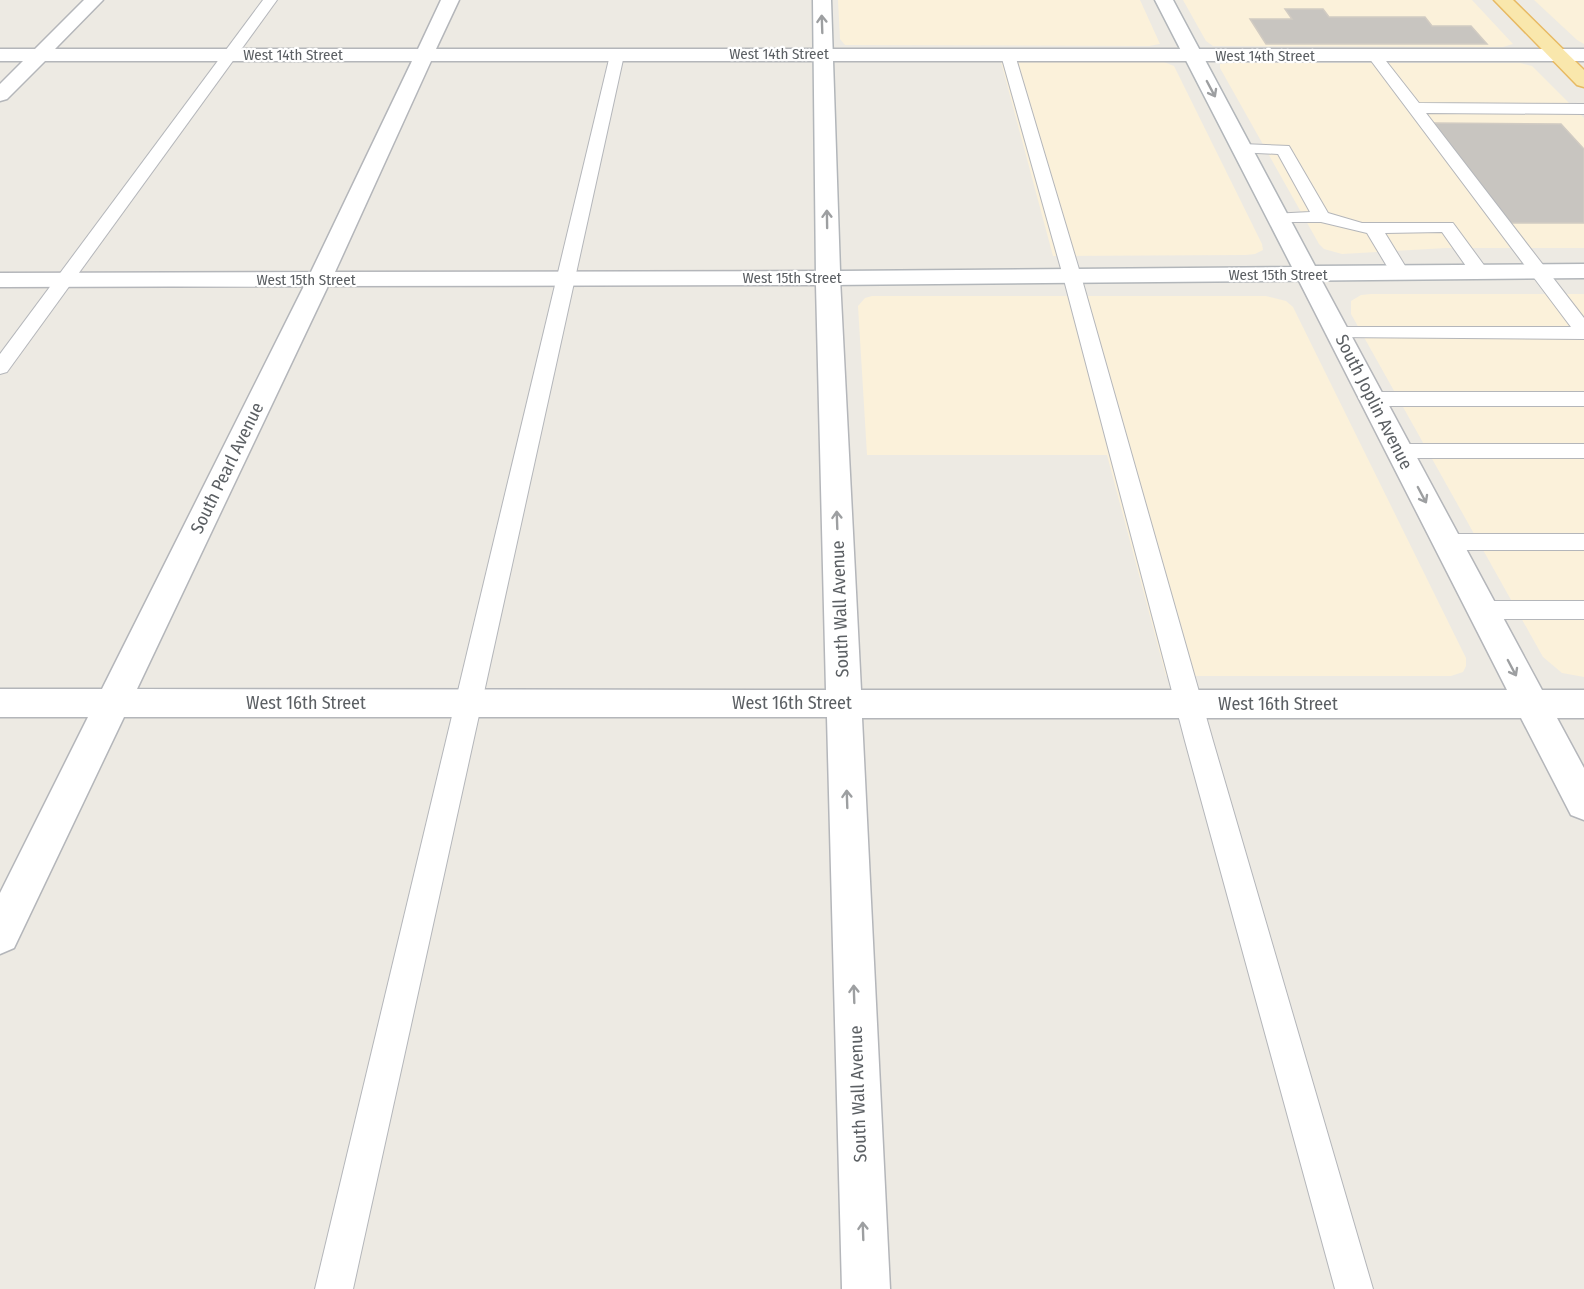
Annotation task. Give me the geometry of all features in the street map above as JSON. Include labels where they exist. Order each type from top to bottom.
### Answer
[{"type":"main road","points":[[1503,0],[1584,81]]},
{"type":"street","points":[[0,95],[94,0]]},
{"type":"street","name":"South Pearl Avenue","points":[[0,935],[319,280],[450,0]]},
{"type":"street","name":"South Wall Avenue","points":[[822,0],[828,278],[866,1289]]},
{"type":"street","name":"South Joplin Avenue","points":[[1164,0],[1584,804]]},
{"type":"street","name":"West 14th Street","points":[[0,55],[1584,55]]},
{"type":"street","name":"West 15th Street","points":[[0,280],[828,278],[1584,271]]},
{"type":"street","name":"West 16th Street","points":[[0,703],[1584,704]]},
{"type":"lane","points":[[0,368],[270,0]]},
{"type":"lane","points":[[334,1289],[616,55]]},
{"type":"lane","points":[[1008,55],[1072,276],[1188,704],[1354,1289]]},
{"type":"lane","points":[[1374,55],[1584,332]]},
{"type":"lane","points":[[1414,108],[1584,109]]},
{"type":"lane","points":[[1242,149],[1283,149],[1321,217]]},
{"type":"lane","points":[[1278,218],[1321,217],[1362,228],[1447,227],[1480,273]]},
{"type":"lane","points":[[1373,228],[1401,274]]},
{"type":"lane","points":[[1339,333],[1584,332]]},
{"type":"lane","points":[[1373,399],[1584,399]]},
{"type":"lane","points":[[1398,451],[1584,451]]},
{"type":"lane","points":[[1447,542],[1584,543]]},
{"type":"lane","points":[[1482,610],[1584,610]]},
{"type":"shaded area","points":[[838,0],[1140,0],[1160,44],[1149,46],[845,45],[840,39]]},
{"type":"shaded area","points":[[1183,0],[1472,0],[1513,44],[1503,47],[1213,46],[1206,41]]},
{"type":"shaded area","points":[[1534,0],[1584,0],[1584,44],[1577,40]]},
{"type":"shaded area","points":[[1001,62],[1164,62],[1174,66],[1263,250],[1246,255],[1053,256]]},
{"type":"shaded area","points":[[1520,63],[1532,66],[1584,118],[1584,248],[1446,248],[1342,254],[1324,249],[1319,244],[1220,68],[1220,64]]},
{"type":"shaded area","points":[[1584,294],[1584,677],[1562,673],[1543,657],[1351,314],[1351,301],[1361,295]]},
{"type":"shaded area","points":[[872,296],[1266,296],[1286,301],[1293,307],[1466,658],[1463,672],[1451,676],[1166,676],[1107,455],[867,455],[858,306],[865,298]]},
{"type":"building","points":[[1285,9],[1323,9],[1329,17],[1425,17],[1432,26],[1471,26],[1487,44],[1266,44],[1250,19],[1292,19]]},
{"type":"building","points":[[1432,123],[1561,124],[1584,149],[1584,223],[1506,223]]}]
